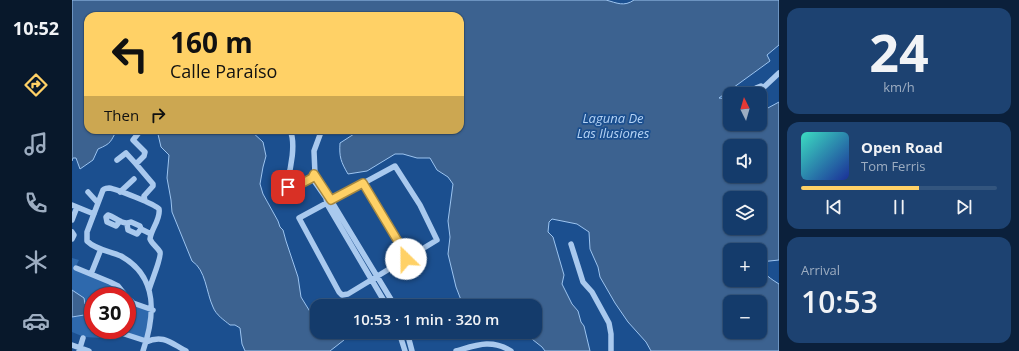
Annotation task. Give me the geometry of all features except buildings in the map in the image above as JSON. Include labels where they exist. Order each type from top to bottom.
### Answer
[{"type":"street","points":[[764,87],[779,74]]},
{"type":"street","points":[[136,164],[145,154],[134,141],[133,138],[137,134]]},
{"type":"street","points":[[292,134],[293,138],[287,184],[289,188],[313,176]]},
{"type":"street","points":[[322,134],[314,151],[313,176],[326,195],[383,299]]},
{"type":"street","points":[[117,160],[126,153],[153,184],[144,196],[145,201]]},
{"type":"street","points":[[395,166],[420,205],[437,240],[345,295],[339,292],[299,218],[363,183],[395,166]]},
{"type":"street","points":[[120,192],[134,179]]},
{"type":"street","points":[[363,183],[408,258]]},
{"type":"street","points":[[143,351],[153,310],[149,290],[140,272],[131,262],[118,255],[91,245],[87,241],[87,232],[105,189],[108,188],[145,201],[156,206],[158,209],[159,214],[151,234],[151,242],[160,252],[161,256],[153,274],[149,290]]},
{"type":"street","points":[[88,192],[98,203]]},
{"type":"street","points":[[329,201],[378,276],[391,299]]},
{"type":"street","points":[[72,220],[74,206],[94,214]]},
{"type":"street","points":[[106,217],[108,215],[117,218],[123,223],[131,222],[140,226],[141,229],[151,234]]},
{"type":"street","points":[[72,232],[74,235],[72,239]]},
{"type":"street","points":[[570,244],[583,282],[592,292],[609,323],[611,334],[611,351]]},
{"type":"street","points":[[91,274],[101,249]]},
{"type":"street","points":[[76,268],[119,287]]},
{"type":"street","points":[[136,304],[153,310]]},
{"type":"street","points":[[80,350],[83,338]]},
{"type":"street","points":[[136,338],[146,341],[162,338],[186,351]]},
{"type":"street","points":[[402,339],[405,351]]},
{"type":"street","points":[[409,339],[412,351]]},
{"type":"street","points":[[456,351],[488,344],[497,345],[511,351]]},
{"type":"street","points":[[72,345],[80,350],[89,351]]},
{"type":"shaded area","points":[[72,258],[79,260],[75,268],[116,287],[84,287],[84,303],[72,290]]},
{"type":"shaded area","points":[[136,303],[152,311],[146,341],[136,338]]},
{"type":"shaded area","points":[[84,306],[84,337],[72,332],[72,317],[77,317]]},
{"type":"water","name":"Laguna De Las Ilusiones","points":[[72,0],[606,0],[624,4],[634,0],[779,0],[779,45],[767,55],[770,61],[734,87],[723,87],[723,95],[719,98],[723,98],[723,131],[767,131],[767,108],[779,102],[779,260],[767,261],[767,243],[723,243],[723,287],[767,287],[767,276],[779,284],[779,351],[651,351],[646,342],[628,322],[600,277],[598,267],[590,249],[589,232],[577,224],[552,219],[549,222],[548,232],[553,237],[564,275],[562,284],[572,304],[578,311],[581,322],[584,326],[590,351],[545,351],[532,339],[542,339],[542,299],[461,299],[456,287],[448,254],[450,237],[448,221],[453,184],[448,177],[437,170],[430,158],[417,158],[403,154],[395,154],[367,171],[348,174],[340,156],[340,143],[354,134],[464,134],[464,12],[84,12],[84,134],[115,134],[110,142],[98,149],[93,160],[80,169],[76,158],[73,158],[72,161]]},
{"type":"water","points":[[158,134],[254,134],[263,142],[266,156],[260,184],[263,194],[283,230],[298,277],[301,297],[310,312],[310,339],[345,339],[344,340],[330,351],[245,351],[242,344],[240,328],[235,325],[230,325],[214,310],[203,276],[197,265],[192,261],[172,212],[167,178],[169,155],[161,147]]},
{"type":"water","points":[[72,290],[84,298],[84,315],[72,317]]},
{"type":"route","points":[[288,187],[293,188],[312,178],[314,174],[331,200],[363,183],[408,258],[406,259]]}]
